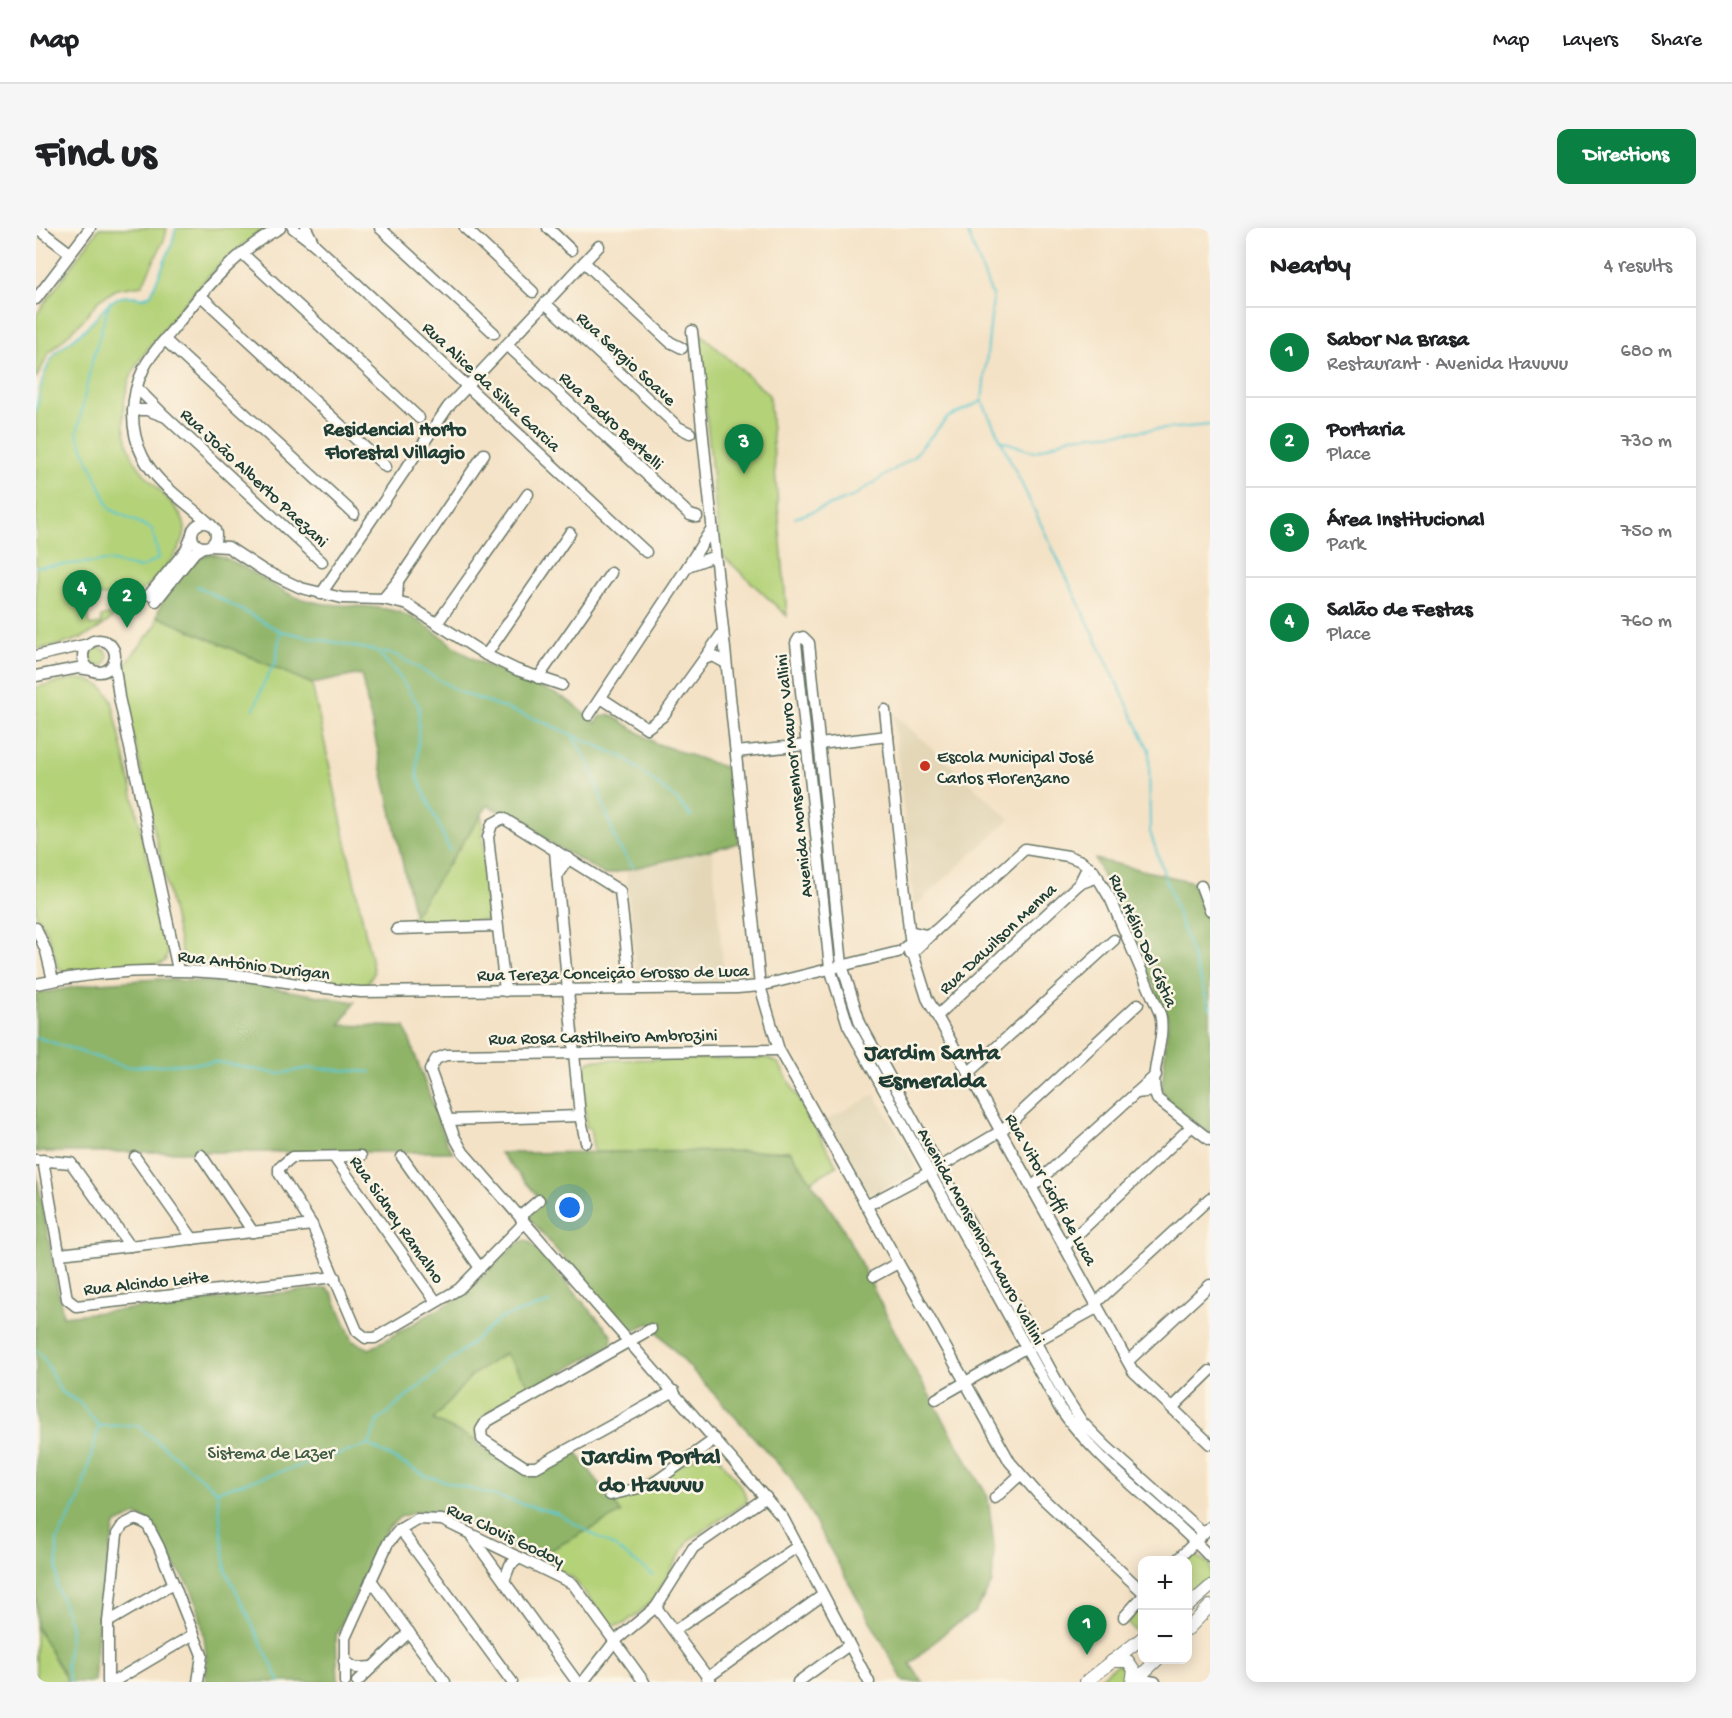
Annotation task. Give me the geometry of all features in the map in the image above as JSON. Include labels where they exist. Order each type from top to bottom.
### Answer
[{"type":"main road","points":[[1192,1603],[1210,1587]]},
{"type":"main road","points":[[1192,1625],[1210,1606]]},
{"type":"main road","points":[[1091,1679],[1108,1662],[1138,1641]]},
{"type":"main road","points":[[1108,1662],[1119,1659],[1128,1661],[1134,1670],[1134,1681]]},
{"type":"main road","points":[[1134,1681],[1152,1664]]},
{"type":"street","points":[[37,228],[70,253]]},
{"type":"street","points":[[36,299],[90,228]]},
{"type":"street","points":[[247,558],[159,481],[143,456],[134,428],[133,410],[144,367],[200,295],[242,254],[280,228]]},
{"type":"street","name":"Rua Alice da Silva Garcia","points":[[293,228],[314,244],[646,552]]},
{"type":"street","name":"Rua Alice da Silva Garcia","points":[[306,228],[314,244]]},
{"type":"street","points":[[380,228],[494,333]]},
{"type":"street","points":[[465,228],[533,292]]},
{"type":"street","points":[[548,228],[571,250]]},
{"type":"street","points":[[321,594],[448,407],[599,246]]},
{"type":"street","points":[[242,254],[418,418]]},
{"type":"street","points":[[584,262],[670,342],[682,348]]},
{"type":"street","points":[[200,295],[386,467]]},
{"type":"street","name":"Rua Sergio Soave","points":[[545,303],[678,427],[690,433]]},
{"type":"street","points":[[692,331],[760,986],[779,1050],[1000,1447],[1020,1475],[1138,1586]]},
{"type":"street","points":[[165,340],[354,514]]},
{"type":"street","name":"Rua Pedro Bertelli","points":[[507,345],[690,515],[697,517]]},
{"type":"street","name":"Rua João Alberto Paezani","points":[[137,388],[322,562]]},
{"type":"street","name":"Rua João Alberto Paezani","points":[[133,410],[147,410],[166,417]]},
{"type":"street","points":[[383,599],[398,581],[484,454]]},
{"type":"street","points":[[174,493],[189,513],[196,544],[224,545],[274,576],[321,594],[342,598],[397,601],[438,622],[486,655],[538,678],[562,685]]},
{"type":"street","points":[[438,622],[528,494]]},
{"type":"street","points":[[202,522],[213,526],[216,537],[207,546],[195,552],[153,598],[186,550],[192,533],[202,522]]},
{"type":"street","points":[[589,715],[712,527]]},
{"type":"street","points":[[486,655],[570,533]]},
{"type":"street","points":[[696,554],[707,546],[715,553]]},
{"type":"street","points":[[688,566],[715,553]]},
{"type":"street","points":[[538,678],[611,573]]},
{"type":"street","points":[[397,601],[398,581]]},
{"type":"street","points":[[600,698],[647,728],[663,716],[709,657],[723,632]]},
{"type":"street","name":"Avenida Monsenhor Mauro Vallini","points":[[1208,1528],[1194,1525],[1082,1422],[860,1023],[842,965],[809,643],[803,637],[796,643],[830,968],[848,1025],[1025,1348],[1074,1428],[1098,1455],[1210,1557]]},
{"type":"street","points":[[36,656],[99,640],[109,644],[115,652],[118,697],[178,970]]},
{"type":"street","points":[[89,644],[84,658],[86,665],[106,679],[118,697]]},
{"type":"street","points":[[709,657],[726,658]]},
{"type":"street","points":[[36,676],[78,668],[106,671],[114,661]]},
{"type":"street","name":"Rua Vitor Cioffi de Luca","points":[[885,710],[911,948],[920,983],[1128,1361],[1141,1380],[1210,1444]]},
{"type":"street","points":[[819,744],[888,736]]},
{"type":"street","points":[[736,752],[806,745]]},
{"type":"street","points":[[505,991],[488,837],[492,824],[499,819],[507,820],[620,891],[632,989]]},
{"type":"street","points":[[911,948],[1022,850],[1029,848],[1068,856],[1093,871]]},
{"type":"street","points":[[555,850],[580,1116],[586,1142]]},
{"type":"street","points":[[557,875],[568,858]]},
{"type":"street","name":"Rua Dawilson Menna","points":[[937,1016],[1093,871]]},
{"type":"street","name":"Rua Hélio Del Cístia","points":[[1093,871],[1126,935],[1162,1023],[1155,1091]]},
{"type":"street","points":[[1201,886],[1210,910]]},
{"type":"street","points":[[397,929],[497,926]]},
{"type":"street","points":[[36,928],[46,951],[53,980]]},
{"type":"street","points":[[909,932],[930,933]]},
{"type":"street","points":[[968,1073],[1114,940],[1126,935]]},
{"type":"street","name":"Rua Tereza Conceição Grosso de Luca","points":[[361,992],[568,991],[760,986],[911,948]]},
{"type":"street","name":"Rua Antônio Durigan","points":[[36,984],[122,972],[178,970],[248,976],[325,990],[361,992]]},
{"type":"street","points":[[940,1167],[1001,1131],[1138,1004],[1152,997]]},
{"type":"street","name":"Rua Rosa Castilheiro Ambrozini","points":[[448,1120],[432,1076],[431,1065],[439,1057],[446,1055],[779,1050]]},
{"type":"street","points":[[1032,1187],[1156,1075]]},
{"type":"street","points":[[1136,1093],[1155,1091],[1161,1104],[1210,1140]]},
{"type":"street","points":[[580,1116],[448,1120],[458,1144],[783,1518],[869,1682]]},
{"type":"street","points":[[1064,1246],[1192,1126]]},
{"type":"street","points":[[201,1155],[253,1232]]},
{"type":"street","points":[[361,1156],[292,1157],[282,1163],[279,1173],[312,1225],[357,1330],[366,1338],[375,1338],[435,1300],[459,1289],[521,1226],[524,1213],[539,1200]]},
{"type":"street","points":[[135,1157],[193,1239]]},
{"type":"street","name":"Rua Sidney Ramalho","points":[[334,1157],[435,1300]]},
{"type":"street","points":[[402,1157],[480,1268]]},
{"type":"street","points":[[40,1160],[71,1163],[130,1246]]},
{"type":"street","name":"Rua Alcindo Leite","points":[[40,1160],[67,1299],[70,1303],[83,1306],[335,1277]]},
{"type":"street","points":[[866,1206],[928,1173]]},
{"type":"street","points":[[1036,1341],[1093,1310],[1210,1198]]},
{"type":"street","points":[[60,1254],[312,1225]]},
{"type":"street","points":[[874,1276],[898,1263]]},
{"type":"street","points":[[1128,1361],[1210,1285]]},
{"type":"street","points":[[651,1329],[486,1422],[481,1430],[482,1439],[525,1467],[537,1467],[674,1391]]},
{"type":"street","points":[[936,1399],[1025,1348]]},
{"type":"street","points":[[1172,1408],[1210,1371]]},
{"type":"street","points":[[610,1495],[651,1485],[715,1439]]},
{"type":"street","points":[[995,1498],[1020,1475]]},
{"type":"street","points":[[583,1682],[615,1641],[656,1607],[693,1548],[766,1497]]},
{"type":"street","name":"Rua Clovis Godoy","points":[[400,1529],[417,1519],[429,1517],[442,1520],[573,1584],[644,1682]]},
{"type":"street","points":[[108,1682],[108,1622],[117,1534],[129,1521],[135,1519],[147,1524],[159,1547],[194,1634],[202,1655],[198,1682]]},
{"type":"street","points":[[1181,1556],[1208,1528]]},
{"type":"street","points":[[372,1667],[345,1680],[345,1638],[388,1543],[400,1529],[512,1682]]},
{"type":"street","points":[[470,1534],[577,1682]]},
{"type":"street","points":[[674,1631],[798,1546]]},
{"type":"street","points":[[504,1581],[506,1569],[520,1558]]},
{"type":"street","points":[[371,1580],[440,1680]]},
{"type":"street","points":[[108,1622],[172,1584]]},
{"type":"street","points":[[656,1607],[709,1680],[824,1595]]},
{"type":"street","points":[[361,1602],[373,1596],[385,1600]]},
{"type":"street","points":[[1124,1617],[1138,1602]]},
{"type":"street","points":[[357,1682],[409,1632]]},
{"type":"street","points":[[113,1682],[194,1634]]},
{"type":"street","points":[[798,1682],[849,1645]]},
{"type":"street","points":[[344,1661],[357,1668],[372,1667]]},
{"type":"street","points":[[570,1672],[580,1675],[592,1671]]},
{"type":"street","points":[[1134,1681],[1155,1682]]},
{"type":"shaded area","name":"Escola Municipal José Carlos Florenzano","points":[[893,713],[1010,819],[914,907]]},
{"type":"shaded area","points":[[712,849],[725,983],[639,982],[626,870]]},
{"type":"shaded area","points":[[875,1094],[916,1166],[911,1175],[873,1194],[867,1192],[826,1120]]},
{"type":"green space","points":[[99,228],[167,228],[165,238],[142,285],[117,289],[99,300],[84,319],[49,353],[36,379],[36,315]]},
{"type":"green space","points":[[176,228],[266,228],[234,252],[197,289],[140,359],[127,388],[124,422],[132,455],[144,474],[170,501],[183,519],[184,536],[165,568],[138,593],[121,598],[94,594],[92,607],[87,607],[90,626],[101,624],[101,617],[118,612],[100,627],[70,642],[36,649],[36,411],[40,389],[55,354],[83,331],[110,302],[123,296],[143,298],[151,294],[172,244]]},
{"type":"green space","points":[[698,331],[769,395],[787,616],[720,553]]},
{"type":"green space","points":[[211,554],[230,560],[296,597],[334,605],[383,608],[406,615],[426,625],[472,658],[565,699],[596,723],[600,717],[610,714],[655,743],[730,769],[739,843],[605,875],[488,805],[414,915],[361,674],[312,684],[157,616],[164,599],[178,579],[195,562]]},
{"type":"green space","points":[[157,616],[312,684],[374,973],[366,985],[316,983],[259,970],[189,964],[183,958],[121,682],[121,670],[156,625]]},
{"type":"green space","points":[[95,648],[103,648],[108,653],[106,664],[95,666],[90,661],[90,653]]},
{"type":"green space","points":[[74,679],[97,684],[105,690],[112,701],[168,951],[165,961],[160,964],[63,971],[58,967],[46,930],[36,915],[36,687]]},
{"type":"green space","points":[[482,814],[487,920],[407,924]]},
{"type":"green space","points":[[1095,859],[1193,882],[1210,929],[1210,1134],[1176,1108],[1165,1096],[1162,1088],[1168,1021],[1166,1013]]},
{"type":"green space","points":[[159,979],[255,985],[355,1002],[340,1025],[405,1027],[447,1144],[453,1152],[36,1152],[36,994],[98,983]]},
{"type":"green space","points":[[768,1058],[779,1064],[837,1166],[811,1181],[790,1151],[594,1152],[590,1128],[586,1127],[584,1071],[587,1063],[593,1060]]},
{"type":"green space","points":[[790,1151],[842,1226],[906,1354],[988,1497],[994,1547],[992,1583],[975,1612],[950,1628],[910,1664],[923,1682],[904,1682],[790,1477],[649,1323],[632,1332],[624,1329],[530,1219],[530,1214],[543,1202],[500,1153]]},
{"type":"green space","name":"Sistema de Lazer","points":[[36,1172],[63,1316],[327,1288],[332,1293],[353,1341],[370,1349],[463,1295],[517,1243],[526,1240],[612,1335],[611,1345],[532,1389],[505,1353],[471,1376],[433,1420],[477,1441],[478,1445],[528,1472],[576,1452],[621,1513],[533,1559],[440,1511],[419,1511],[400,1517],[385,1531],[336,1636],[338,1682],[205,1682],[204,1636],[192,1591],[166,1553],[151,1525],[136,1515],[115,1525],[100,1607],[94,1682],[68,1682],[36,1626]]},
{"type":"green space","points":[[506,1353],[532,1389],[494,1408],[486,1415],[480,1422],[477,1441],[433,1420],[471,1376]]},
{"type":"green space","points":[[709,1450],[716,1453],[743,1489],[747,1502],[689,1540],[652,1602],[624,1624],[612,1626],[572,1577],[533,1559],[620,1513],[611,1500]]},
{"type":"green space","points":[[1195,1554],[1210,1565],[1210,1579],[1192,1595],[1192,1556],[1188,1555]]},
{"type":"green space","points":[[1138,1611],[1138,1634],[1127,1623]]},
{"type":"green space","points":[[36,1626],[68,1682],[36,1682]]},
{"type":"green space","points":[[1117,1664],[1129,1670],[1127,1682],[1095,1682]]},
{"type":"waterway","points":[[36,411],[40,389],[55,354],[83,331],[110,302],[123,296],[143,298],[151,294],[172,244],[176,228]]},
{"type":"waterway","points":[[966,228],[993,298],[982,401],[1149,750],[1150,832],[1210,1009]]},
{"type":"waterway","points":[[36,567],[108,561],[141,568],[159,558],[152,529],[110,509],[77,434],[91,365],[110,301]]},
{"type":"waterway","points":[[795,518],[852,497],[912,458],[947,418],[982,401]]},
{"type":"waterway","points":[[1003,441],[1034,452],[1071,437],[1210,425]]},
{"type":"waterway","points":[[197,586],[280,631],[396,655],[460,692],[543,722],[623,757],[676,799],[691,816]]},
{"type":"waterway","points":[[254,709],[276,661],[280,631]]},
{"type":"waterway","points":[[377,651],[398,675],[419,706],[417,776],[450,851]]},
{"type":"waterway","points":[[573,737],[590,765],[617,844],[633,867]]},
{"type":"waterway","points":[[36,1037],[126,1067],[218,1062],[278,1074],[310,1068],[371,1072]]},
{"type":"waterway","points":[[36,1351],[42,1355],[61,1392],[78,1401],[99,1426],[137,1425],[217,1491],[369,1445],[378,1421],[501,1318],[549,1303]]},
{"type":"waterway","points":[[70,1682],[66,1667],[71,1627],[57,1587],[57,1540],[80,1498],[99,1426]]},
{"type":"waterway","points":[[369,1445],[426,1476],[558,1514],[615,1547],[653,1575]]},
{"type":"waterway","points":[[217,1491],[226,1570],[280,1682]]},
{"type":"place","name":"Área Institucional","points":[[744,474]]},
{"type":"place","name":"Salão de Festas","points":[[82,620]]},
{"type":"place","name":"Portaria","points":[[127,628]]},
{"type":"place","name":"Escola Municipal José Carlos Florenzano","points":[[925,766]]},
{"type":"place","name":"Sabor Na Brasa","points":[[1087,1655]]},
{"type":"district","name":"Residencial Horto Florestal Villagio","points":[[395,440]]},
{"type":"district","name":"Jardim Santa Esmeralda","points":[[932,1065]]},
{"type":"district","name":"Jardim Portal do Itavuvu","points":[[651,1469]]}]
